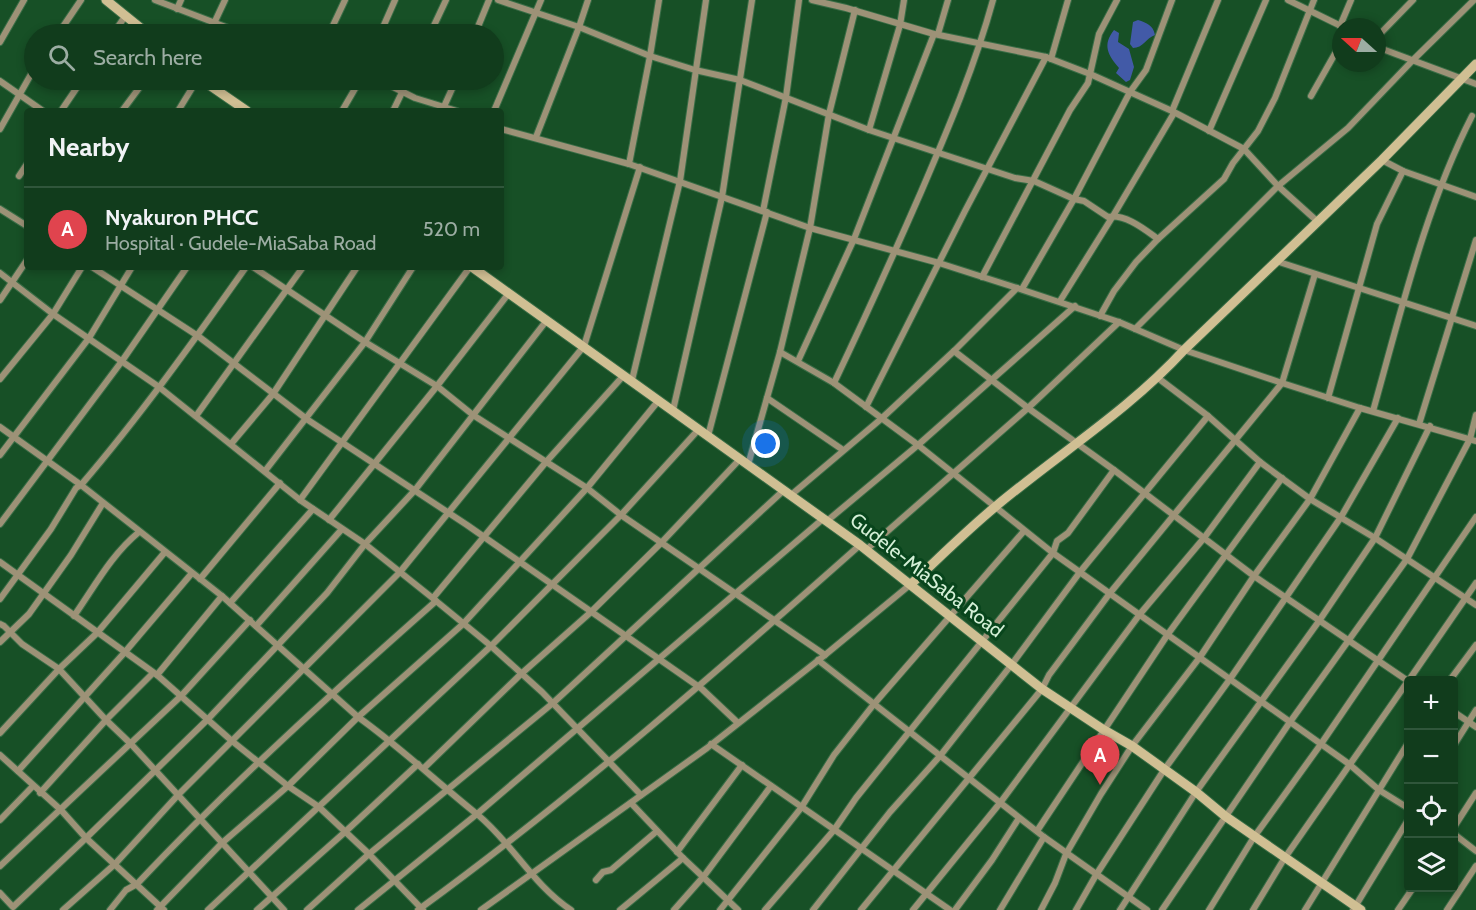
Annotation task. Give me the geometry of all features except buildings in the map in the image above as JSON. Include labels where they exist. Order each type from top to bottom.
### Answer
[{"type":"main road","points":[[106,0],[136,24]]},
{"type":"main road","points":[[911,584],[995,507],[1078,444],[1158,378],[1184,350],[1382,160],[1476,64]]},
{"type":"main road","points":[[215,90],[240,108]]},
{"type":"main road","name":"Gudele-MiaSaba Road","points":[[475,270],[863,547],[1042,689],[1132,746],[1284,859],[1356,909]]},
{"type":"street","points":[[0,42],[24,0]]},
{"type":"street","points":[[65,24],[81,0]]},
{"type":"street","points":[[155,0],[214,24],[225,0]]},
{"type":"street","points":[[177,9],[181,0]]},
{"type":"street","points":[[334,24],[345,0]]},
{"type":"street","points":[[384,24],[395,0]]},
{"type":"street","points":[[435,24],[446,0]]},
{"type":"street","points":[[479,24],[489,0]]},
{"type":"street","points":[[498,0],[579,27],[650,56],[695,70],[740,80],[869,130],[1015,178],[1034,181],[1074,199],[1084,201],[1108,217],[1113,216],[1137,224],[1158,239]]},
{"type":"street","points":[[504,88],[541,0]]},
{"type":"street","points":[[536,137],[588,0]]},
{"type":"street","points":[[629,164],[659,0]]},
{"type":"street","points":[[110,910],[126,890],[137,884],[200,819],[435,599],[546,462],[628,378],[680,181],[706,0]]},
{"type":"street","points":[[673,410],[722,197],[752,0]]},
{"type":"street","points":[[708,436],[765,212],[786,97],[799,0]]},
{"type":"street","points":[[812,0],[936,34],[982,42],[1048,58],[1090,74],[1173,112],[1244,150],[1278,186],[1317,221]]},
{"type":"street","points":[[846,8],[847,0]]},
{"type":"street","points":[[869,130],[900,25],[904,0]]},
{"type":"street","points":[[798,362],[854,239],[948,0]]},
{"type":"street","points":[[834,383],[938,153],[982,42],[993,0]]},
{"type":"street","points":[[866,407],[988,169],[1048,58],[1068,0]]},
{"type":"street","points":[[982,277],[1070,110],[1088,83],[1099,34],[1117,0]]},
{"type":"street","points":[[307,910],[369,855],[553,703],[699,567],[880,419],[1020,289],[1074,199],[1130,92],[1151,59],[1172,0]]},
{"type":"street","points":[[1060,302],[1173,112],[1218,0]]},
{"type":"street","points":[[1209,131],[1266,0]]},
{"type":"street","points":[[1288,0],[1332,22]]},
{"type":"street","points":[[1100,316],[1114,291],[1136,262],[1224,179],[1233,163],[1258,131],[1275,98],[1314,0]]},
{"type":"street","points":[[1344,18],[1351,0]]},
{"type":"street","points":[[1386,28],[1413,0]]},
{"type":"street","points":[[1135,329],[1278,186],[1348,128],[1474,0]]},
{"type":"street","points":[[257,910],[591,612],[744,462],[767,398],[780,352],[810,228],[829,114],[855,10]]},
{"type":"street","points":[[120,24],[126,15]]},
{"type":"street","points":[[1386,51],[1476,84]]},
{"type":"street","points":[[1311,96],[1332,59]]},
{"type":"street","points":[[0,81],[38,108]]},
{"type":"street","points":[[0,129],[24,86]]},
{"type":"street","points":[[63,108],[75,90]]},
{"type":"street","points":[[124,108],[138,90]]},
{"type":"street","points":[[179,108],[191,90]]},
{"type":"street","points":[[344,108],[354,90]]},
{"type":"street","points":[[398,90],[443,108],[451,90]]},
{"type":"street","points":[[495,108],[503,90]]},
{"type":"street","points":[[394,108],[402,92]]},
{"type":"street","points":[[1373,411],[1403,303],[1440,185],[1472,116]]},
{"type":"street","points":[[504,130],[640,167],[810,228],[939,263],[1075,306],[1184,350],[1282,383],[1473,440]]},
{"type":"street","points":[[1382,160],[1403,171],[1476,197]]},
{"type":"street","points":[[63,910],[115,864],[178,795],[400,572],[584,346],[640,167]]},
{"type":"street","points":[[19,176],[24,168]]},
{"type":"street","points":[[1328,398],[1377,224],[1403,171]]},
{"type":"street","points":[[0,209],[24,224]]},
{"type":"street","points":[[1419,424],[1476,240]]},
{"type":"street","points":[[1276,261],[1476,326]]},
{"type":"street","points":[[0,300],[24,265]]},
{"type":"street","points":[[0,379],[53,314],[80,270]]},
{"type":"street","points":[[97,270],[198,336],[305,419],[449,513],[699,687],[738,723]]},
{"type":"street","points":[[0,455],[89,338],[130,270]]},
{"type":"street","points":[[0,524],[122,361],[185,270]]},
{"type":"street","points":[[0,599],[51,529],[75,488],[81,485],[120,439],[198,336],[244,270]]},
{"type":"street","points":[[258,270],[365,342],[437,386],[473,415],[587,488],[825,655]]},
{"type":"street","points":[[196,416],[301,270]]},
{"type":"street","points":[[231,444],[273,394],[355,270]]},
{"type":"street","points":[[265,471],[365,342],[411,270]]},
{"type":"street","points":[[300,500],[469,270]]},
{"type":"street","points":[[0,273],[53,314],[159,387],[300,500],[365,544],[435,599],[553,703],[641,795]]},
{"type":"street","points":[[861,910],[1042,689],[1049,675],[1110,593],[1282,383],[1315,274]]},
{"type":"street","points":[[329,520],[509,293]]},
{"type":"street","points":[[358,910],[477,814],[825,520],[918,446],[1075,306]]},
{"type":"street","points":[[0,893],[13,909],[208,719],[327,593],[365,544],[415,490],[547,320]]},
{"type":"street","points":[[0,562],[155,674],[232,741],[318,807],[421,909],[609,763],[775,620],[955,474],[1119,322]]},
{"type":"street","points":[[954,351],[1254,576],[1404,678]]},
{"type":"street","points":[[780,352],[834,383],[955,474],[1053,553],[1349,764],[1379,790],[1404,806]]},
{"type":"street","points":[[1158,378],[1208,416],[1260,462],[1310,499],[1375,538],[1476,605]]},
{"type":"street","points":[[767,398],[843,450]]},
{"type":"street","points":[[0,755],[40,793],[62,810],[86,838],[161,909],[222,843],[288,786],[358,717],[463,624],[587,488],[659,400]]},
{"type":"street","points":[[1041,910],[1066,854],[1101,794],[1132,746],[1200,657],[1254,576],[1310,499],[1360,408]]},
{"type":"street","points":[[1162,910],[1290,722],[1407,559],[1473,440],[1476,415]]},
{"type":"street","points":[[813,910],[890,812],[940,756],[1080,572],[1208,416]]},
{"type":"street","points":[[1076,910],[1164,770],[1230,679],[1341,517],[1398,418]]},
{"type":"street","points":[[1120,910],[1196,792],[1375,538],[1430,426]]},
{"type":"street","points":[[0,427],[47,463],[81,485],[222,596],[358,717],[390,740],[477,814],[531,874],[561,904],[571,910]]},
{"type":"street","points":[[208,910],[491,646],[553,585],[699,429]]},
{"type":"street","points":[[913,910],[1000,803],[1140,614],[1204,538],[1260,462]]},
{"type":"street","points":[[765,910],[834,830],[856,798],[1053,553],[1057,541],[1068,533],[1114,470]]},
{"type":"street","points":[[1037,831],[1167,634],[1282,478]]},
{"type":"street","points":[[200,579],[280,483]]},
{"type":"street","points":[[0,642],[29,614],[104,503]]},
{"type":"street","points":[[230,603],[313,509]]},
{"type":"street","points":[[1209,910],[1254,837],[1321,744],[1476,517]]},
{"type":"street","points":[[256,626],[342,529]]},
{"type":"street","points":[[720,910],[801,808],[834,755],[874,704],[1024,531]]},
{"type":"street","points":[[74,616],[106,567],[125,543],[139,532]]},
{"type":"street","points":[[0,733],[59,669],[98,633],[165,552]]},
{"type":"street","points":[[18,771],[125,652],[192,573]]},
{"type":"street","points":[[1411,676],[1476,583]]},
{"type":"street","points":[[481,910],[711,744],[911,584]]},
{"type":"street","points":[[40,793],[106,720],[155,674],[222,596]]},
{"type":"street","points":[[0,866],[181,696],[250,620]]},
{"type":"street","points":[[0,624],[22,644],[59,669],[85,695],[284,910]]},
{"type":"street","points":[[1454,676],[1476,645]]},
{"type":"street","points":[[818,660],[1066,854],[1147,910]]},
{"type":"street","points":[[1253,910],[1284,859],[1404,687]]},
{"type":"street","points":[[1458,738],[1476,710]]},
{"type":"street","points":[[1458,715],[1476,727]]},
{"type":"street","points":[[711,744],[950,910]]},
{"type":"street","points":[[1305,910],[1404,749]]},
{"type":"street","points":[[0,767],[6,761]]},
{"type":"street","points":[[677,852],[742,765]]},
{"type":"street","points":[[0,820],[33,786]]},
{"type":"street","points":[[674,910],[704,876],[771,786]]},
{"type":"street","points":[[1458,821],[1476,793]]},
{"type":"street","points":[[631,803],[677,852],[738,910]]},
{"type":"street","points":[[955,910],[992,860],[1019,818]]},
{"type":"street","points":[[1356,909],[1404,827]]},
{"type":"street","points":[[596,880],[603,872],[611,870],[657,831]]},
{"type":"street","points":[[1000,910],[1044,837]]},
{"type":"street","points":[[1458,837],[1476,851]]},
{"type":"street","points":[[620,910],[683,858]]},
{"type":"street","points":[[1447,910],[1476,866]]},
{"type":"street","points":[[1398,910],[1410,892]]},
{"type":"street","points":[[555,910],[561,904]]},
{"type":"water","points":[[1138,20],[1149,25],[1155,35],[1133,48],[1130,44],[1133,22]]},
{"type":"water","points":[[1114,30],[1119,33],[1118,42],[1129,49],[1134,67],[1130,80],[1126,82],[1116,73],[1119,68],[1108,50],[1108,40]]},
{"type":"place","name":"Nyakuron PHCC","points":[[1100,785]]}]
